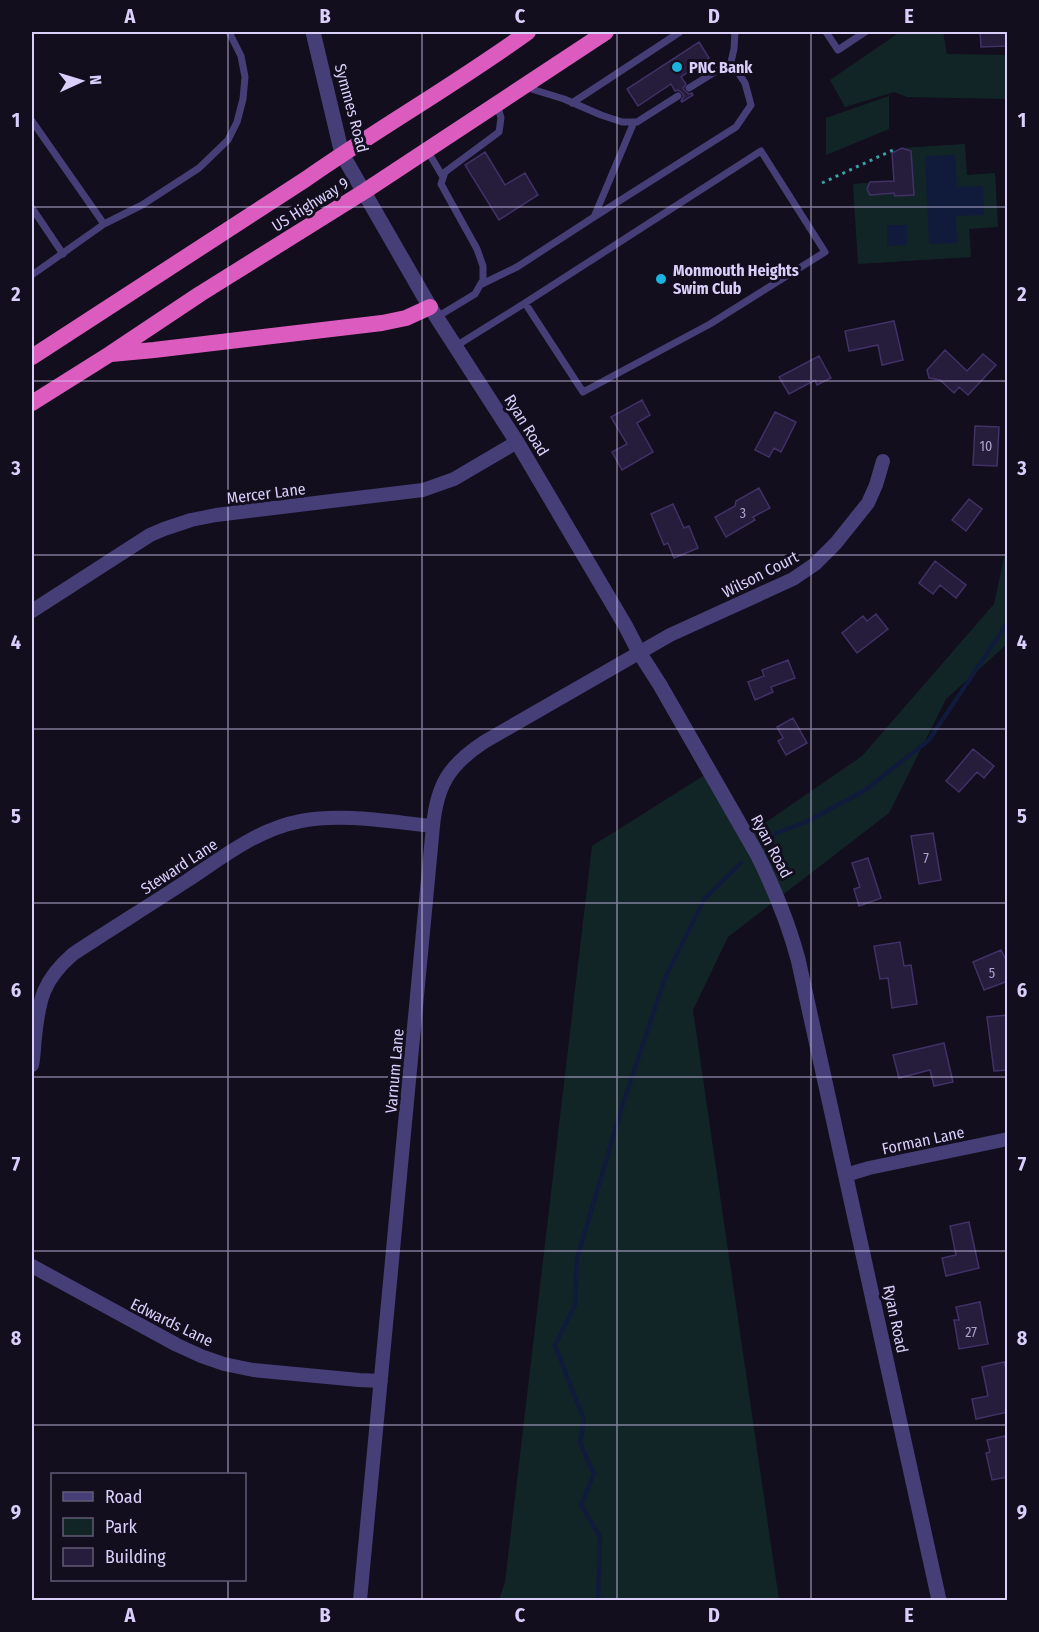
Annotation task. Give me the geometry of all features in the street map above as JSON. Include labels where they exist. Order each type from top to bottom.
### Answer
[{"type":"highway","name":"US Highway 9","points":[[32,357],[528,32]]},
{"type":"highway","name":"US Highway 9","points":[[32,404],[200,294],[365,191],[606,32]]},
{"type":"highway","points":[[110,354],[382,323],[434,312]]},
{"type":"street","name":"Symmes Road","points":[[313,32],[342,154],[365,191]]},
{"type":"street","name":"Ryan Road","points":[[365,191],[434,312],[517,442],[660,685],[757,854],[783,910],[798,959],[939,1600]]},
{"type":"street","name":"Mercer Lane","points":[[32,611],[137,543],[164,529],[216,515],[423,490],[454,479],[517,442]]},
{"type":"street","name":"Wilson Court","points":[[639,652],[793,579],[815,564],[836,543],[868,503],[883,461]]},
{"type":"street","name":"Varnum Lane","points":[[360,1600],[435,807],[447,774],[468,752],[639,652]]},
{"type":"street","name":"Steward Lane","points":[[32,1065],[42,995],[59,966],[73,954],[241,845],[274,829],[300,821],[329,818],[353,818],[433,826]]},
{"type":"street","name":"Forman Lane","points":[[846,1175],[869,1168],[1008,1139]]},
{"type":"street","name":"Edwards Lane","points":[[32,1266],[177,1345],[224,1364],[253,1370],[381,1381]]},
{"type":"lane","points":[[32,275],[104,224],[142,205],[199,168],[228,140],[237,122],[243,99],[245,77],[241,56],[229,32]]},
{"type":"lane","points":[[572,103],[680,32]]},
{"type":"lane","points":[[689,88],[731,62],[735,32]]},
{"type":"lane","points":[[826,32],[838,50],[865,32]]},
{"type":"lane","points":[[480,285],[517,267],[736,127],[751,105],[745,83],[731,62]]},
{"type":"lane","points":[[523,86],[622,122],[637,122],[678,96]]},
{"type":"lane","points":[[434,312],[475,294],[483,280],[483,266],[477,249],[441,184],[445,172],[499,132],[501,118],[497,104]]},
{"type":"lane","points":[[32,121],[104,224]]},
{"type":"lane","points":[[594,217],[634,122]]},
{"type":"lane","points":[[428,150],[443,177]]},
{"type":"lane","points":[[456,346],[761,151],[825,252],[710,324],[583,392],[525,303]]},
{"type":"lane","points":[[32,208],[63,254]]},
{"type":"path","points":[[822,183],[893,150]]},
{"type":"green space","points":[[900,32],[943,32],[947,54],[1007,55],[1007,99],[907,97],[894,92],[845,107],[830,80]]},
{"type":"green space","points":[[889,96],[889,129],[826,155],[826,118]]},
{"type":"green space","points":[[965,144],[967,175],[995,173],[998,227],[969,229],[971,257],[858,264],[853,184],[893,181],[892,153],[902,148]]},
{"type":"green space","points":[[1007,544],[1007,644],[946,699],[889,813],[728,937],[693,1010],[779,1600],[499,1600],[505,1582],[592,846],[708,773],[746,836],[862,756],[994,604]]},
{"type":"water","points":[[955,155],[957,187],[983,186],[984,215],[956,216],[957,243],[929,244],[925,156]]},
{"type":"water","points":[[887,225],[907,225],[907,245],[887,246]]},
{"type":"building","points":[[980,32],[1008,32],[1008,46],[981,47]]},
{"type":"building","name":"PNC Bank","points":[[699,42],[709,58],[681,77],[686,84],[683,88],[685,91],[693,95],[682,102],[684,96],[678,90],[675,91],[671,84],[638,106],[627,89]]},
{"type":"building","points":[[902,148],[911,151],[914,195],[895,196],[894,193],[870,195],[867,189],[870,182],[894,181],[892,153]]},
{"type":"building","points":[[485,152],[505,185],[525,173],[538,195],[499,220],[465,165]]},
{"type":"building","points":[[894,321],[903,360],[882,365],[878,345],[849,351],[845,331]]},
{"type":"building","points":[[945,350],[967,371],[983,354],[996,365],[968,395],[959,387],[954,393],[940,380],[929,378],[927,370]]},
{"type":"building","points":[[819,356],[831,378],[817,385],[815,380],[789,394],[779,377]]},
{"type":"building","points":[[642,400],[650,415],[637,423],[653,452],[622,470],[612,452],[627,444],[611,417]]},
{"type":"building","points":[[775,412],[796,422],[781,452],[774,448],[769,457],[755,450]]},
{"type":"building","points":[[975,426],[999,427],[997,466],[973,465]]},
{"type":"building","points":[[759,488],[770,508],[753,517],[755,520],[726,537],[715,517],[735,506],[736,501]]},
{"type":"building","points":[[969,499],[982,509],[966,531],[952,520]]},
{"type":"building","points":[[673,504],[684,528],[689,526],[698,548],[674,558],[668,543],[664,545],[651,514]]},
{"type":"building","points":[[935,561],[966,585],[956,598],[940,585],[933,594],[919,583]]},
{"type":"building","points":[[876,614],[888,629],[857,653],[842,633],[863,616],[867,621]]},
{"type":"building","points":[[788,660],[795,678],[771,687],[773,692],[755,700],[748,682],[764,676],[762,670]]},
{"type":"building","points":[[793,718],[807,743],[786,755],[778,741],[783,738],[777,727]]},
{"type":"building","points":[[973,749],[994,766],[984,778],[977,772],[959,792],[946,781]]},
{"type":"building","points":[[933,833],[941,880],[919,884],[911,836]]},
{"type":"building","points":[[868,858],[881,898],[859,906],[854,889],[860,887],[852,863]]},
{"type":"building","points":[[900,942],[904,966],[911,965],[917,1004],[892,1008],[888,978],[880,979],[874,946]]},
{"type":"building","points":[[1001,950],[1008,964],[1008,981],[984,990],[973,962]]},
{"type":"building","points":[[1008,1015],[1008,1070],[994,1071],[987,1017]]},
{"type":"building","points":[[944,1043],[953,1082],[934,1086],[930,1070],[899,1078],[893,1055]]},
{"type":"building","points":[[969,1222],[979,1268],[946,1276],[942,1258],[956,1255],[950,1226]]},
{"type":"building","points":[[980,1302],[988,1344],[959,1349],[954,1320],[959,1320],[956,1307]]},
{"type":"building","points":[[1004,1362],[1008,1376],[1008,1412],[976,1419],[972,1399],[988,1396],[982,1367]]},
{"type":"building","points":[[1005,1436],[1008,1449],[1008,1477],[992,1480],[986,1453],[990,1452],[987,1440]]},
{"type":"waterway","points":[[772,839],[776,833],[806,822],[864,791],[929,740],[1008,622]]},
{"type":"waterway","points":[[598,1600],[600,1537],[581,1505],[594,1474],[580,1443],[584,1420],[555,1345],[575,1305],[577,1259],[621,1110],[665,978],[705,898],[741,863]]},
{"type":"place","name":"PNC Bank","points":[[677,67]]},
{"type":"place","name":"Monmouth Heights Swim Club","points":[[661,279]]}]
